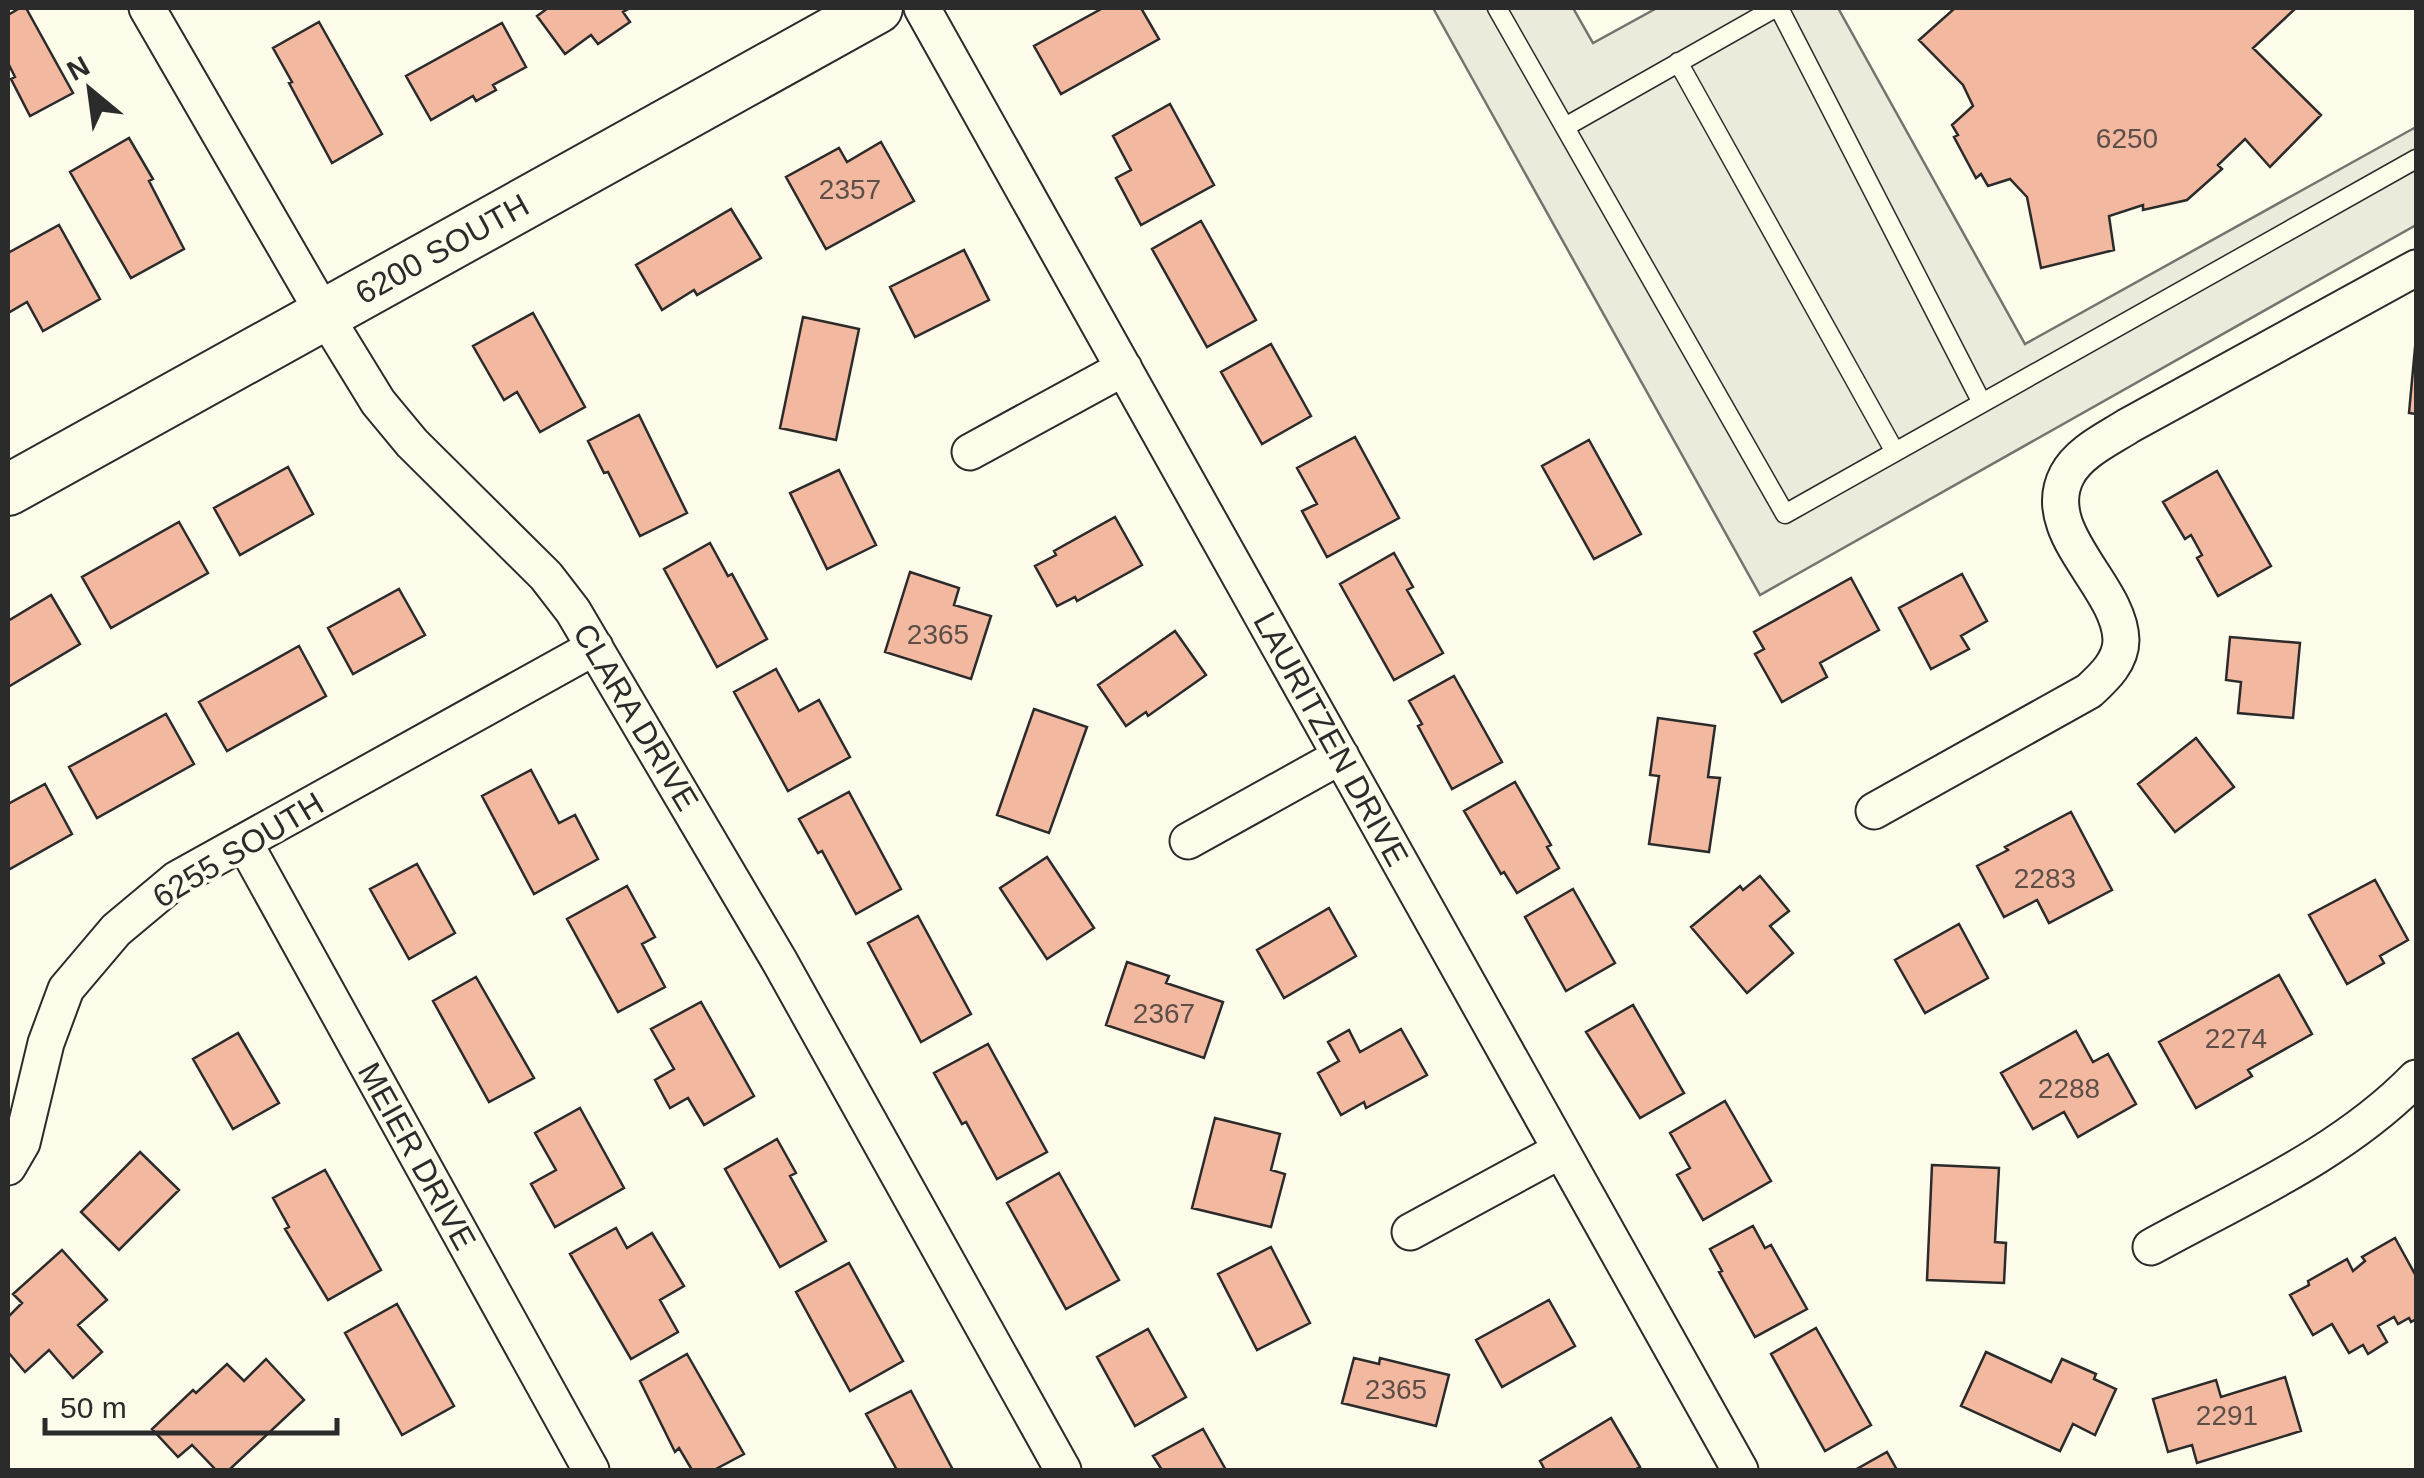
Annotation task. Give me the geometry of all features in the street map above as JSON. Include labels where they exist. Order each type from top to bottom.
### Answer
[{"type":"main road","name":"6200 SOUTH","points":[[8,490],[877,8]]},
{"type":"street","name":"CLARA DRIVE","points":[[147,8],[378,402],[412,443],[546,576],[595,646],[780,962],[1063,1470]]},
{"type":"street","name":"LAURITZEN DRIVE","points":[[922,8],[1740,1470]]},
{"type":"street","points":[[1874,811],[2089,692],[2112,668],[2121,641],[2113,614],[2066,528],[2061,505],[2067,475],[2086,453],[2128,426],[2416,268]]},
{"type":"street","points":[[970,452],[1124,368]]},
{"type":"street","name":"6255 SOUTH","points":[[8,1167],[22,1143],[46,1043],[66,989],[116,930],[177,879],[595,646]]},
{"type":"street","points":[[1188,841],[1341,756]]},
{"type":"street","name":"MEIER DRIVE","points":[[244,842],[591,1470]]},
{"type":"street","points":[[2151,1247],[2356,1132],[2416,1078]]},
{"type":"street","points":[[1410,1232],[1561,1150]]},
{"type":"lane","points":[[1497,8],[1785,514],[2416,158]]},
{"type":"lane","points":[[1565,127],[1777,8],[1982,403]]},
{"type":"lane","points":[[1678,62],[1895,452]]},
{"type":"shaded area","points":[[1433,8],[1573,8],[1593,43],[1657,8],[1838,8],[2025,344],[2416,127],[2416,225],[1760,595]]},
{"type":"building","points":[[26,8],[73,93],[30,116],[11,79],[15,77],[8,63],[8,15]]},
{"type":"building","points":[[548,8],[630,8],[623,12],[630,22],[598,44],[591,35],[565,54],[537,16]]},
{"type":"building","points":[[1103,8],[1141,8],[1159,39],[1061,94],[1034,46]]},
{"type":"building","points":[[1955,8],[2296,8],[2253,48],[2321,115],[2270,167],[2245,139],[2218,165],[2222,169],[2187,200],[2143,210],[2143,205],[2109,216],[2114,250],[2041,268],[2027,197],[2010,179],[1988,186],[1981,174],[1976,178],[1954,137],[1958,135],[1952,125],[1973,106],[1963,85],[1919,40]]},
{"type":"building","points":[[319,22],[382,134],[332,163],[273,48]]},
{"type":"building","points":[[502,23],[526,67],[493,85],[496,90],[476,101],[473,96],[431,120],[406,76]]},
{"type":"building","points":[[1170,104],[1214,185],[1141,225],[1116,178],[1131,170],[1113,136]]},
{"type":"building","points":[[129,138],[153,179],[149,181],[184,249],[131,278],[70,172]]},
{"type":"building","points":[[881,142],[914,201],[826,249],[786,177],[839,148],[847,162]]},
{"type":"building","points":[[731,209],[761,258],[662,310],[636,265]]},
{"type":"building","points":[[1201,221],[1256,320],[1207,347],[1152,249]]},
{"type":"building","points":[[59,225],[100,299],[43,331],[27,302],[8,313],[8,253]]},
{"type":"building","points":[[964,250],[989,300],[915,337],[890,287]]},
{"type":"building","points":[[533,313],[585,407],[540,432],[517,392],[504,400],[473,346]]},
{"type":"building","points":[[803,317],[859,329],[836,440],[780,428]]},
{"type":"building","points":[[2416,337],[2416,414],[2409,413]]},
{"type":"building","points":[[1271,344],[1311,416],[1262,444],[1221,372]]},
{"type":"building","points":[[639,415],[687,513],[640,536],[588,441]]},
{"type":"building","points":[[1355,437],[1399,518],[1327,557],[1302,511],[1317,504],[1297,468]]},
{"type":"building","points":[[1589,440],[1641,534],[1594,559],[1542,466]]},
{"type":"building","points":[[288,467],[313,514],[240,555],[214,508]]},
{"type":"building","points":[[839,470],[876,545],[827,569],[790,493]]},
{"type":"building","points":[[2217,471],[2271,566],[2218,596],[2197,558],[2202,555],[2191,535],[2185,539],[2163,502]]},
{"type":"building","points":[[1115,517],[1142,565],[1077,601],[1075,597],[1057,606],[1035,566]]},
{"type":"building","points":[[179,522],[208,573],[111,628],[82,577]]},
{"type":"building","points":[[710,543],[728,576],[732,574],[767,639],[717,667],[664,569]]},
{"type":"building","points":[[1394,553],[1413,587],[1407,590],[1443,653],[1394,680],[1340,584]]},
{"type":"building","points":[[910,572],[959,588],[954,605],[991,616],[971,679],[885,652]]},
{"type":"building","points":[[1962,574],[1987,621],[1961,636],[1969,649],[1931,669],[1899,608]]},
{"type":"building","points":[[1851,578],[1879,630],[1820,663],[1827,677],[1782,702],[1755,654],[1764,649],[1754,632]]},
{"type":"building","points":[[399,589],[425,635],[353,674],[328,628]]},
{"type":"building","points":[[51,595],[80,644],[8,687],[8,621]]},
{"type":"building","points":[[1175,631],[1206,675],[1148,716],[1146,712],[1126,726],[1098,685]]},
{"type":"building","points":[[2230,637],[2300,643],[2293,718],[2238,713],[2241,682],[2226,680]]},
{"type":"building","points":[[299,646],[326,696],[227,751],[199,702]]},
{"type":"building","points":[[776,669],[799,711],[819,700],[850,757],[788,791],[734,692]]},
{"type":"building","points":[[1454,676],[1502,762],[1452,789],[1409,701]]},
{"type":"building","points":[[1034,709],[1087,727],[1049,833],[997,815]]},
{"type":"building","points":[[166,714],[194,764],[97,818],[69,767]]},
{"type":"building","points":[[1658,718],[1715,726],[1708,777],[1720,778],[1709,852],[1649,844],[1659,776],[1650,775]]},
{"type":"building","points":[[2196,738],[2234,787],[2175,832],[2138,784]]},
{"type":"building","points":[[531,770],[559,823],[575,815],[598,859],[534,894],[482,796]]},
{"type":"building","points":[[1515,782],[1551,845],[1547,847],[1559,868],[1517,893],[1504,872],[1501,874],[1464,811]]},
{"type":"building","points":[[45,784],[72,834],[8,870],[8,804]]},
{"type":"building","points":[[849,792],[901,889],[856,914],[822,851],[818,853],[799,819]]},
{"type":"building","points":[[2071,812],[2112,890],[2049,923],[2037,900],[2004,917],[1977,866]]},
{"type":"building","points":[[1047,857],[1094,928],[1047,959],[1000,888]]},
{"type":"building","points":[[417,864],[455,933],[409,959],[370,889]]},
{"type":"building","points":[[1760,876],[1789,911],[1770,926],[1793,953],[1747,993],[1691,927],[1740,886],[1743,890]]},
{"type":"building","points":[[2375,880],[2408,940],[2380,956],[2384,963],[2347,984],[2309,915]]},
{"type":"building","points":[[627,886],[655,937],[642,944],[665,987],[618,1012],[567,919]]},
{"type":"building","points":[[1573,889],[1615,963],[1566,991],[1525,917]]},
{"type":"building","points":[[1329,908],[1356,956],[1284,998],[1257,950]]},
{"type":"building","points":[[918,916],[971,1014],[921,1042],[868,943]]},
{"type":"building","points":[[1959,924],[1988,978],[1925,1013],[1895,960]]},
{"type":"building","points":[[1127,962],[1169,976],[1166,983],[1223,1002],[1204,1058],[1106,1025]]},
{"type":"building","points":[[2279,975],[2312,1034],[2248,1070],[2252,1076],[2196,1108],[2159,1042]]},
{"type":"building","points":[[476,977],[534,1078],[489,1102],[433,1001]]},
{"type":"building","points":[[701,1002],[754,1096],[704,1125],[688,1098],[670,1108],[655,1080],[674,1069],[651,1029]]},
{"type":"building","points":[[1633,1005],[1684,1093],[1640,1118],[1586,1032]]},
{"type":"building","points":[[1401,1029],[1427,1075],[1366,1108],[1364,1102],[1341,1115],[1318,1073],[1339,1061],[1328,1042],[1349,1030],[1360,1052]]},
{"type":"building","points":[[2076,1031],[2093,1062],[2108,1054],[2136,1104],[2078,1137],[2064,1112],[2033,1129],[2001,1073]]},
{"type":"building","points":[[238,1033],[279,1103],[233,1129],[193,1059]]},
{"type":"building","points":[[988,1044],[1047,1152],[997,1179],[934,1073]]},
{"type":"building","points":[[1725,1101],[1771,1181],[1703,1220],[1677,1175],[1690,1168],[1670,1133]]},
{"type":"building","points":[[580,1108],[624,1188],[555,1227],[531,1184],[556,1170],[535,1133]]},
{"type":"building","points":[[1215,1118],[1280,1134],[1271,1170],[1285,1174],[1271,1227],[1192,1208]]},
{"type":"building","points":[[777,1139],[796,1173],[790,1176],[826,1241],[780,1267],[725,1169]]},
{"type":"building","points":[[140,1152],[179,1190],[119,1250],[81,1212]]},
{"type":"building","points":[[1932,1165],[1999,1168],[1995,1242],[2006,1243],[2004,1283],[1927,1280]]},
{"type":"building","points":[[325,1170],[381,1270],[328,1300],[285,1229],[289,1227],[273,1198]]},
{"type":"building","points":[[1059,1173],[1119,1280],[1066,1309],[1007,1203]]},
{"type":"building","points":[[1753,1226],[1765,1248],[1771,1245],[1807,1309],[1755,1337],[1710,1249]]},
{"type":"building","points":[[616,1228],[627,1248],[652,1233],[684,1286],[660,1300],[678,1332],[631,1359],[570,1254]]},
{"type":"building","points":[[2395,1238],[2416,1276],[2416,1319],[2398,1324],[2394,1317],[2378,1326],[2387,1342],[2368,1354],[2363,1345],[2349,1353],[2332,1324],[2313,1335],[2290,1295],[2347,1259],[2353,1271],[2365,1261],[2362,1257]]},
{"type":"building","points":[[1271,1247],[1310,1323],[1257,1350],[1218,1274]]},
{"type":"building","points":[[62,1250],[107,1300],[78,1325],[102,1352],[73,1378],[49,1350],[25,1372],[8,1352],[8,1317],[22,1303],[13,1294]]},
{"type":"building","points":[[849,1263],[903,1361],[850,1391],[796,1292]]},
{"type":"building","points":[[1549,1300],[1575,1346],[1502,1387],[1476,1340]]},
{"type":"building","points":[[397,1304],[454,1406],[402,1435],[345,1333]]},
{"type":"building","points":[[1816,1328],[1871,1425],[1825,1451],[1771,1354]]},
{"type":"building","points":[[1148,1329],[1186,1397],[1135,1426],[1097,1357]]},
{"type":"building","points":[[1986,1352],[2051,1382],[2062,1359],[2096,1374],[2094,1379],[2116,1389],[2095,1435],[2073,1424],[2060,1451],[1961,1406]]},
{"type":"building","points":[[687,1354],[744,1454],[714,1470],[692,1470],[679,1448],[675,1452],[640,1381]]},
{"type":"building","points":[[1354,1358],[1379,1364],[1380,1358],[1449,1375],[1436,1426],[1342,1403]]},
{"type":"building","points":[[266,1359],[304,1400],[229,1470],[216,1470],[192,1445],[178,1457],[152,1429],[227,1364],[244,1381]]},
{"type":"building","points":[[2285,1377],[2301,1431],[2197,1463],[2192,1445],[2168,1452],[2153,1399],[2216,1380],[2221,1397]]},
{"type":"building","points":[[911,1391],[953,1470],[897,1470],[866,1414]]},
{"type":"building","points":[[1611,1418],[1640,1467],[1545,1470],[1540,1461]]},
{"type":"building","points":[[1203,1429],[1226,1470],[1162,1470],[1153,1456]]},
{"type":"building","points":[[1887,1452],[1897,1470],[1855,1470]]}]
